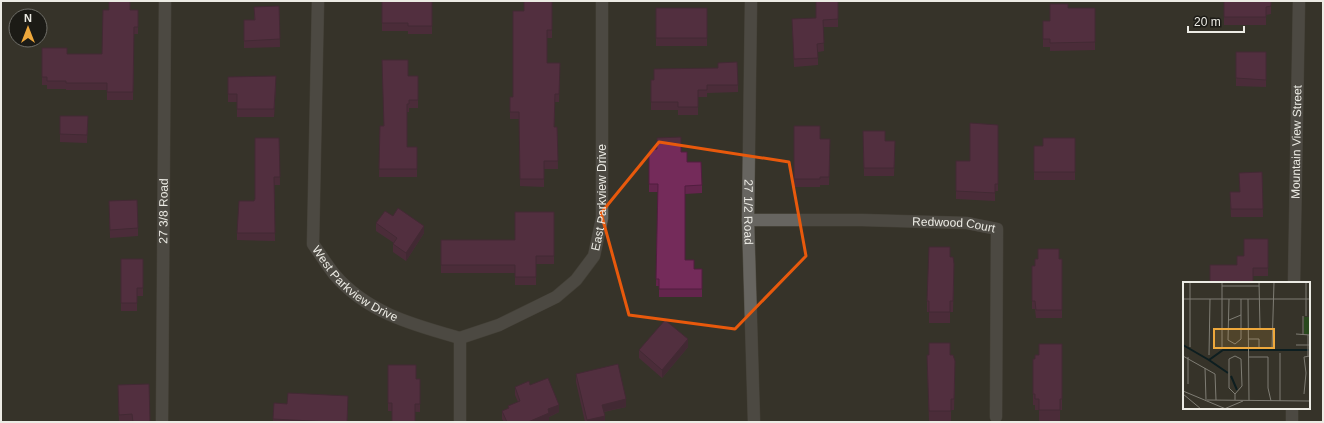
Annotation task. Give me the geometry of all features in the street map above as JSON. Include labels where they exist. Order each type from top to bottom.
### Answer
[{"type":"street","name":"27 3/8 Road","points":[[162,422],[165,1]]},
{"type":"street","name":"West Parkview Drive","points":[[318,1],[313,244],[335,274],[364,302],[409,324],[460,338]]},
{"type":"street","name":"East Parkview Drive","points":[[460,338],[499,325],[556,297],[576,280],[594,256],[602,218],[602,1]]},
{"type":"street","name":"27 1/2 Road","points":[[751,1],[748,220],[754,422]]},
{"type":"street","name":"Mountain View Street","points":[[1294,282],[1299,1]]},
{"type":"street","name":"Redwood Court","points":[[748,220],[862,220],[967,223],[998,229],[996,417]]},
{"type":"street","points":[[460,338],[460,422]]},
{"type":"street","points":[[1292,409],[1292,422]]},
{"type":"highlighted area","points":[[659,142],[789,162],[806,256],[735,329],[629,315],[601,213]]},
{"type":"building","points":[[109,1],[130,1],[130,10],[138,10],[138,27],[134,27],[133,92],[107,92],[107,83],[66,83],[66,81],[47,81],[47,77],[42,77],[42,48],[67,48],[67,54],[102,54],[103,10],[109,10]]},
{"type":"building","points":[[382,1],[432,1],[432,26],[408,26],[408,23],[382,23]]},
{"type":"building","points":[[524,1],[552,1],[552,30],[547,30],[547,63],[560,63],[559,94],[555,94],[554,127],[557,127],[558,161],[544,161],[544,179],[520,179],[519,112],[510,112],[510,97],[513,97],[513,11],[524,11]]},
{"type":"building","points":[[816,1],[838,1],[838,19],[823,20],[824,43],[817,44],[818,58],[794,59],[792,19],[816,18]]},
{"type":"building","points":[[1224,1],[1271,1],[1271,6],[1266,7],[1266,17],[1224,17]]},
{"type":"building","points":[[1050,4],[1068,4],[1068,8],[1095,8],[1095,42],[1050,43],[1050,39],[1043,39],[1043,21],[1050,21]]},
{"type":"building","points":[[279,6],[280,39],[244,41],[244,20],[255,20],[254,7]]},
{"type":"building","points":[[656,8],[707,8],[707,38],[656,38]]},
{"type":"building","points":[[1236,52],[1266,52],[1266,80],[1236,78]]},
{"type":"building","points":[[382,60],[408,60],[408,76],[418,76],[418,100],[409,100],[409,104],[407,104],[407,147],[417,147],[417,169],[379,169],[380,126],[384,126]]},
{"type":"building","points":[[737,62],[738,85],[707,85],[707,90],[698,90],[698,107],[678,107],[678,102],[651,102],[651,80],[654,80],[654,69],[718,68],[718,63]]},
{"type":"building","points":[[276,76],[274,109],[237,109],[237,94],[228,94],[228,77]]},
{"type":"building","points":[[60,116],[88,116],[87,135],[60,134]]},
{"type":"building","points":[[970,123],[998,125],[998,184],[995,184],[995,193],[956,191],[956,161],[970,161]]},
{"type":"building","points":[[794,126],[820,126],[820,139],[830,139],[829,177],[820,177],[820,179],[794,179]]},
{"type":"building","points":[[863,131],[885,131],[885,141],[895,141],[894,168],[864,168]]},
{"type":"building","points":[[681,137],[681,152],[687,152],[687,162],[701,162],[702,185],[685,186],[685,260],[694,260],[694,269],[702,269],[702,289],[659,289],[659,279],[656,279],[658,184],[649,184],[649,150],[657,149],[657,138]]},
{"type":"building","points":[[255,138],[279,138],[280,177],[274,177],[275,233],[237,233],[239,201],[254,201],[255,199]]},
{"type":"building","points":[[1043,138],[1075,138],[1075,172],[1034,172],[1034,146],[1043,146]]},
{"type":"building","points":[[1262,172],[1263,209],[1231,209],[1230,192],[1240,192],[1239,173]]},
{"type":"building","points":[[137,200],[138,228],[110,230],[109,201]]},
{"type":"building","points":[[398,208],[424,226],[406,253],[393,244],[397,238],[376,223],[385,211],[393,216]]},
{"type":"building","points":[[515,212],[554,212],[554,256],[536,256],[536,277],[515,277],[515,265],[441,265],[441,240],[515,240]]},
{"type":"building","points":[[1244,239],[1268,239],[1268,268],[1253,268],[1253,282],[1210,282],[1210,265],[1237,265],[1237,256],[1244,256]]},
{"type":"building","points":[[929,247],[950,247],[950,257],[953,257],[954,264],[953,301],[950,301],[950,312],[929,312],[929,301],[927,301]]},
{"type":"building","points":[[1038,249],[1059,249],[1059,259],[1062,259],[1062,310],[1036,310],[1035,301],[1032,301],[1032,266],[1035,266],[1035,259],[1038,259]]},
{"type":"building","points":[[121,259],[143,259],[143,288],[137,288],[137,303],[121,303]]},
{"type":"building","points":[[665,320],[688,339],[662,370],[639,350]]},
{"type":"building","points":[[929,343],[950,343],[950,355],[953,355],[955,361],[954,399],[951,399],[951,411],[929,411],[927,355],[929,355]]},
{"type":"building","points":[[1039,344],[1062,344],[1062,399],[1060,399],[1060,410],[1039,410],[1039,399],[1035,399],[1035,394],[1033,394],[1033,359],[1035,359],[1035,355],[1039,355]]},
{"type":"building","points":[[618,364],[626,399],[602,405],[605,416],[587,420],[576,374]]},
{"type":"building","points":[[388,365],[416,365],[416,379],[420,379],[420,404],[415,404],[415,422],[392,422],[392,403],[388,403]]},
{"type":"building","points":[[548,378],[559,405],[548,409],[549,413],[528,422],[507,422],[502,411],[509,408],[508,406],[520,401],[515,387],[529,381],[530,385]]},
{"type":"building","points":[[149,384],[150,422],[133,422],[132,414],[119,415],[118,385]]},
{"type":"building","points":[[288,393],[348,396],[347,422],[273,419],[274,403],[287,404]]}]
